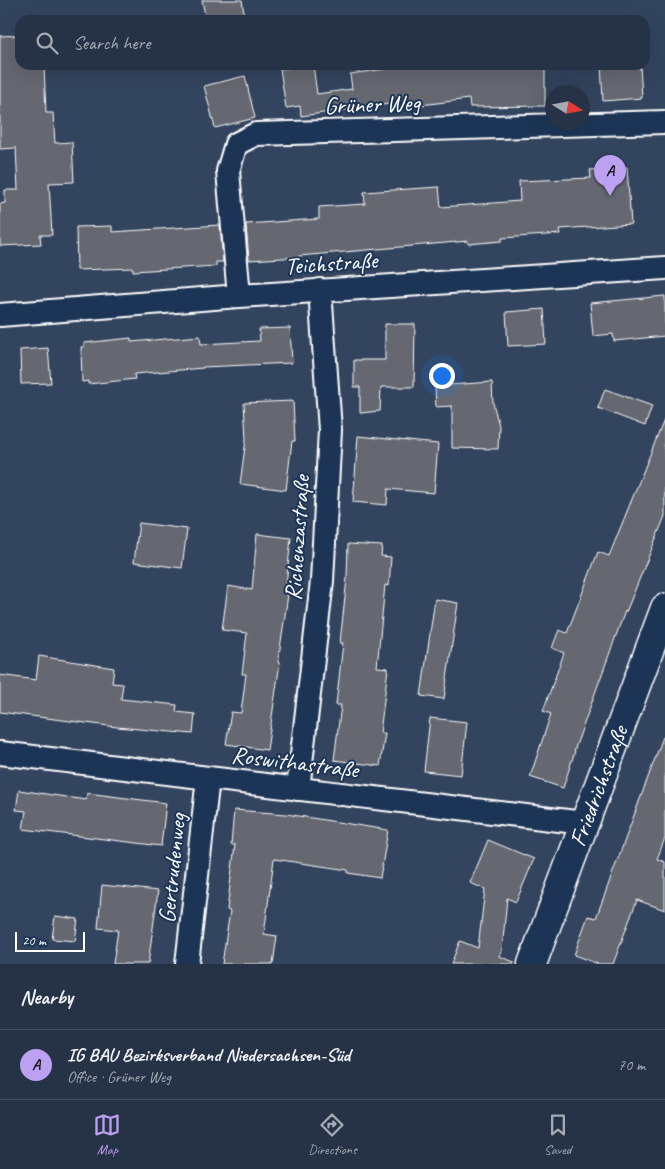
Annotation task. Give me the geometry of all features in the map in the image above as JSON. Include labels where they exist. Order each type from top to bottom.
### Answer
[{"type":"street","name":"Grüner Weg","points":[[239,296],[228,171],[236,144],[256,134],[665,122]]},
{"type":"street","name":"Teichstraße","points":[[0,315],[320,290],[665,268]]},
{"type":"street","name":"Richenzastraße","points":[[298,789],[322,581],[330,430],[320,290]]},
{"type":"street","name":"Friedrichstraße","points":[[532,964],[665,608]]},
{"type":"street","name":"Roswithastraße","points":[[0,753],[584,823]]},
{"type":"street","name":"Gertrudenweg","points":[[188,964],[208,778]]},
{"type":"building","points":[[202,0],[242,0],[244,15],[205,15]]},
{"type":"building","points":[[15,35],[15,70],[44,70],[46,113],[53,113],[55,143],[72,142],[74,182],[49,183],[52,235],[40,235],[41,244],[0,246],[0,204],[5,203],[5,190],[18,190],[16,148],[0,149],[0,36]]},
{"type":"building","points":[[280,70],[314,70],[317,94],[352,89],[350,74],[379,70],[545,70],[545,106],[470,107],[469,99],[405,107],[404,102],[301,116],[300,106],[286,108]]},
{"type":"building","points":[[601,70],[640,70],[642,98],[603,101]]},
{"type":"building","points":[[245,76],[255,118],[215,128],[204,86]]},
{"type":"building","points":[[627,167],[631,224],[560,229],[561,234],[502,238],[502,241],[468,244],[468,241],[249,260],[246,224],[319,219],[319,207],[365,204],[364,192],[439,187],[441,207],[520,201],[519,181],[591,178],[590,170]]},
{"type":"building","points":[[220,225],[223,262],[216,262],[216,266],[133,271],[133,268],[77,270],[76,227],[112,226],[112,232]]},
{"type":"building","points":[[665,296],[665,336],[614,341],[613,334],[593,336],[590,303]]},
{"type":"building","points":[[544,309],[546,344],[508,346],[506,312]]},
{"type":"building","points":[[385,324],[415,324],[414,387],[381,387],[380,411],[360,413],[360,387],[354,387],[354,360],[385,360]]},
{"type":"building","points":[[290,328],[292,363],[203,367],[134,374],[135,379],[88,384],[88,381],[82,382],[81,347],[84,347],[84,343],[131,338],[131,342],[200,336],[201,344],[260,341],[259,329]]},
{"type":"building","points":[[48,348],[51,383],[21,384],[20,350]]},
{"type":"building","points":[[492,382],[493,403],[499,426],[498,449],[452,448],[452,406],[436,407],[435,386]]},
{"type":"building","points":[[605,389],[652,406],[645,426],[598,408]]},
{"type":"building","points":[[293,401],[295,441],[292,441],[286,490],[240,484],[246,439],[244,403]]},
{"type":"building","points":[[664,420],[665,516],[625,611],[574,751],[563,788],[530,777],[551,714],[543,711],[564,653],[552,648],[559,630],[567,633],[598,552],[609,556]]},
{"type":"building","points":[[358,436],[438,444],[434,493],[388,489],[387,505],[353,502]]},
{"type":"building","points":[[139,523],[187,529],[182,568],[134,562]]},
{"type":"building","points":[[257,534],[291,538],[285,594],[288,595],[267,750],[226,744],[231,712],[241,713],[246,674],[242,674],[247,633],[222,630],[228,586],[252,590]]},
{"type":"building","points":[[348,544],[382,546],[381,556],[391,557],[389,586],[385,585],[377,667],[388,668],[380,733],[385,733],[380,766],[334,760],[341,705],[336,705],[343,643],[340,643],[347,578]]},
{"type":"building","points":[[435,599],[458,603],[444,699],[421,696]]},
{"type":"building","points":[[39,656],[114,668],[112,683],[123,684],[121,699],[177,705],[176,712],[195,714],[193,734],[117,727],[0,712],[0,675],[36,680]]},
{"type":"building","points":[[430,718],[467,722],[461,775],[424,771]]},
{"type":"building","points":[[663,737],[665,737],[665,838],[657,859],[665,862],[665,910],[637,900],[613,964],[598,964],[574,955],[588,916],[596,918]]},
{"type":"building","points":[[19,790],[86,800],[87,793],[166,803],[161,846],[23,829],[26,811],[16,810]]},
{"type":"building","points":[[234,810],[286,814],[388,830],[380,878],[348,873],[348,870],[274,859],[264,934],[277,936],[273,964],[222,964],[230,911],[227,910],[235,845],[231,845]]},
{"type":"building","points":[[488,840],[534,859],[516,902],[507,898],[502,950],[499,956],[514,962],[514,964],[451,964],[460,941],[478,948],[485,889],[470,883]]},
{"type":"building","points":[[102,885],[158,891],[148,964],[113,964],[118,930],[98,928]]},
{"type":"building","points":[[55,916],[78,919],[75,941],[52,939]]},
{"type":"place","name":"IG BAU Bezirksverband Niedersachsen-Süd","points":[[610,196]]}]
